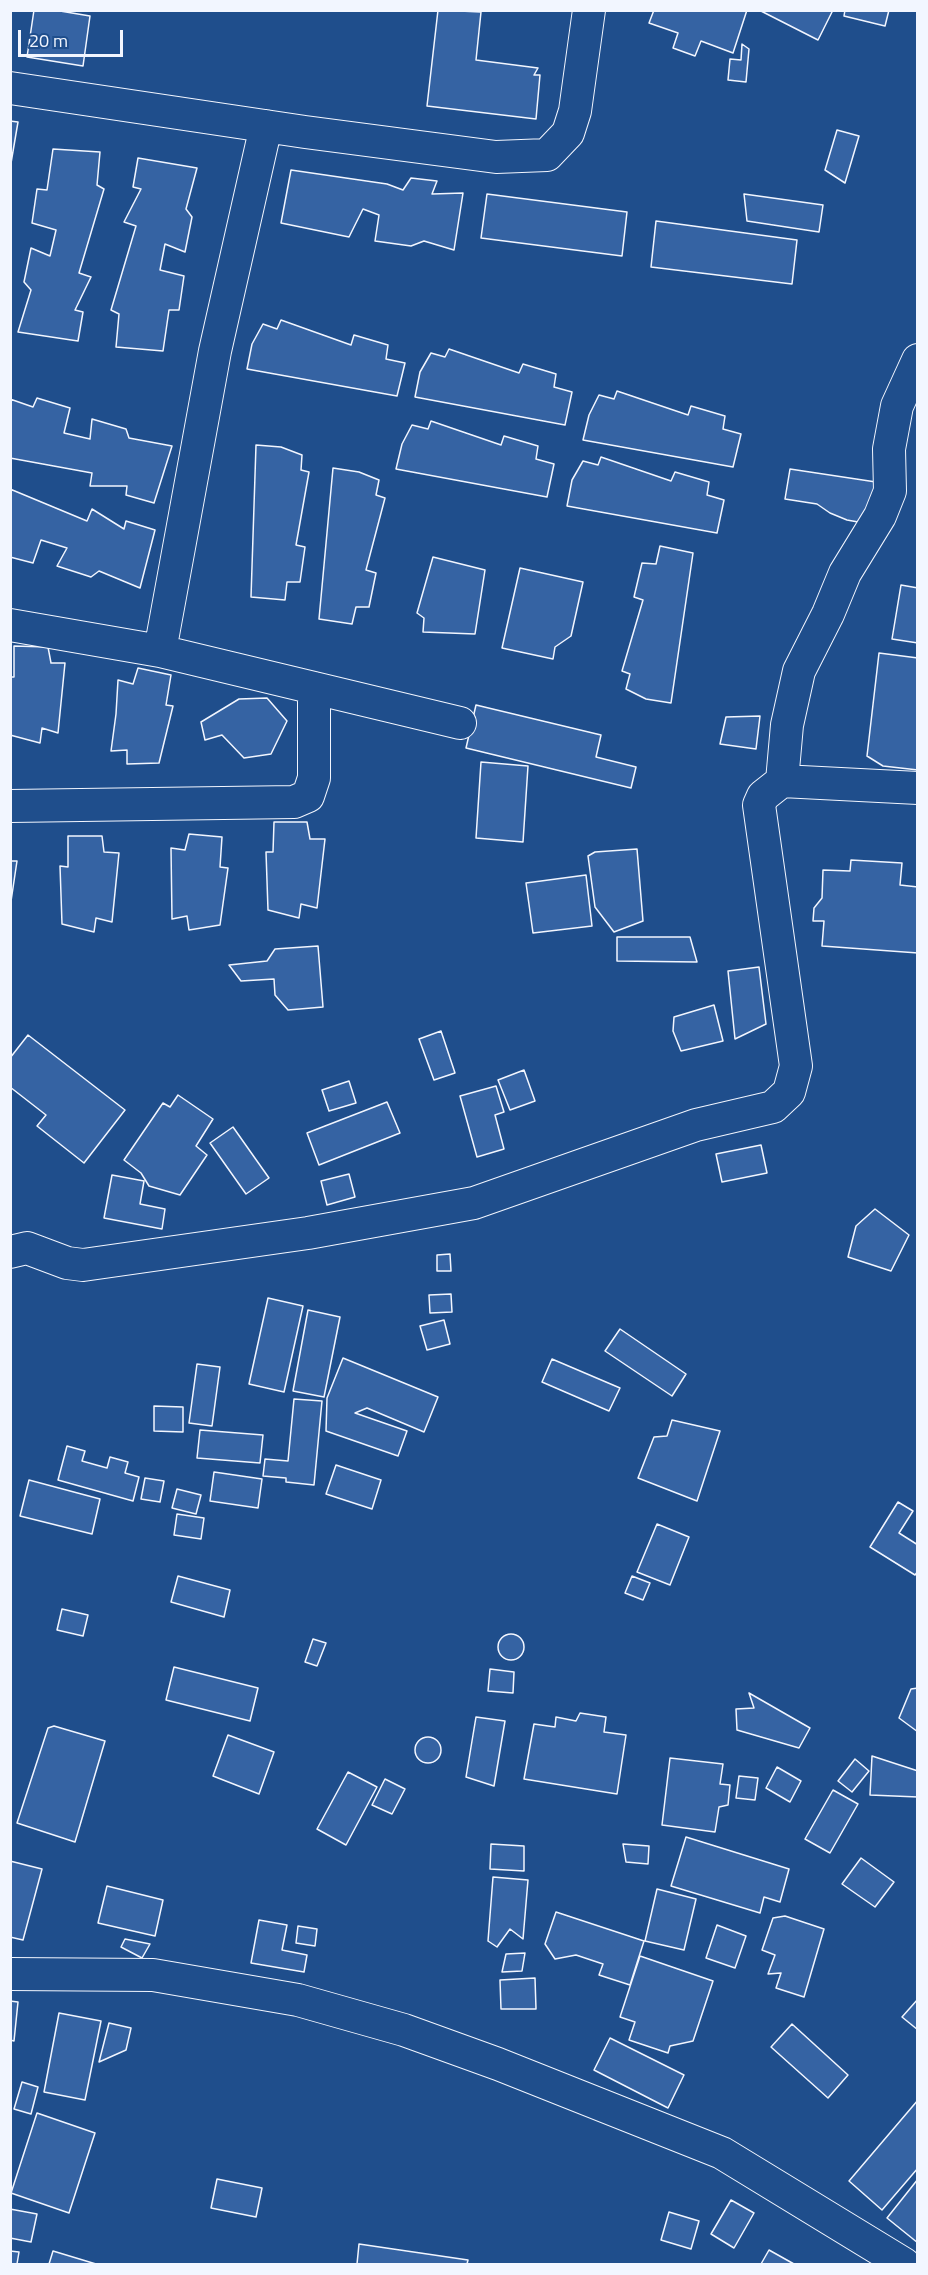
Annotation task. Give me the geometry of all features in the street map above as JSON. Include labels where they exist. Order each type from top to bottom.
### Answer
[{"type":"street","points":[[10,88],[496,157],[547,155],[568,133],[575,111],[589,10]]},
{"type":"street","points":[[160,651],[215,351],[266,126]]},
{"type":"street","points":[[782,781],[786,725],[799,671],[828,614],[845,573],[880,516],[890,491],[889,449],[897,406],[918,360]]},
{"type":"street","points":[[10,625],[160,651],[460,723]]},
{"type":"street","points":[[10,806],[294,802],[309,796],[314,778],[314,688]]},
{"type":"street","points":[[10,1252],[27,1248],[67,1263],[83,1265],[308,1233],[474,1203],[696,1125],[773,1107],[789,1092],[796,1066],[759,805],[764,796],[782,781],[918,788]]},
{"type":"street","points":[[10,1974],[153,1975],[298,2000],[405,2030],[498,2064],[722,2153],[904,2265]]},
{"type":"building","points":[[34,10],[54,10],[90,16],[83,66],[27,57]]},
{"type":"building","points":[[438,10],[481,12],[476,60],[538,68],[534,75],[540,75],[536,119],[427,106]]},
{"type":"building","points":[[654,10],[747,10],[733,53],[701,41],[695,56],[673,48],[678,33],[649,23]]},
{"type":"building","points":[[759,10],[833,10],[818,40]]},
{"type":"building","points":[[845,10],[889,10],[885,26],[844,16]]},
{"type":"building","points":[[742,44],[749,49],[746,82],[728,80],[730,59],[741,60]]},
{"type":"building","points":[[10,121],[18,122],[10,169]]},
{"type":"building","points":[[837,130],[859,136],[845,183],[825,170]]},
{"type":"building","points":[[53,149],[100,152],[97,185],[104,189],[79,273],[91,277],[75,310],[83,312],[78,341],[18,332],[31,290],[24,282],[31,248],[50,256],[56,230],[32,223],[37,189],[47,190]]},
{"type":"building","points":[[138,158],[197,168],[186,209],[192,217],[185,252],[165,244],[160,270],[184,276],[179,310],[169,310],[163,351],[116,347],[119,314],[111,310],[136,226],[124,222],[141,189],[133,187]]},
{"type":"building","points":[[291,170],[387,184],[403,190],[411,178],[437,181],[432,194],[463,193],[454,250],[424,241],[411,246],[375,241],[379,215],[363,209],[349,237],[281,223]]},
{"type":"building","points":[[487,194],[627,212],[622,256],[481,238]]},
{"type":"building","points":[[744,194],[823,205],[819,232],[747,221]]},
{"type":"building","points":[[656,221],[797,240],[792,284],[651,267]]},
{"type":"building","points":[[281,320],[351,345],[354,335],[388,345],[386,359],[405,363],[397,396],[247,369],[252,344],[263,324],[277,329]]},
{"type":"building","points":[[449,349],[519,373],[523,364],[556,374],[554,387],[572,392],[565,425],[415,397],[420,372],[431,353],[445,357]]},
{"type":"building","points":[[617,391],[688,415],[691,406],[725,416],[723,429],[741,434],[733,467],[583,440],[589,415],[599,395],[614,399]]},
{"type":"building","points":[[37,398],[70,408],[64,433],[90,439],[92,419],[126,429],[129,438],[172,446],[154,503],[126,495],[127,486],[90,486],[92,473],[10,458],[10,399],[33,407]]},
{"type":"building","points":[[431,421],[501,445],[504,436],[538,446],[536,459],[554,464],[547,497],[396,469],[402,444],[412,425],[428,429]]},
{"type":"building","points":[[256,445],[281,447],[302,455],[301,470],[309,472],[296,545],[305,547],[300,582],[287,582],[285,600],[251,597]]},
{"type":"building","points":[[601,457],[671,481],[675,472],[709,482],[707,495],[724,500],[717,533],[567,506],[572,480],[583,461],[598,465]]},
{"type":"building","points":[[333,468],[359,472],[379,480],[376,495],[385,498],[366,570],[376,573],[369,607],[356,607],[352,624],[319,619]]},
{"type":"building","points":[[790,469],[876,482],[869,524],[847,520],[830,513],[817,504],[785,499]]},
{"type":"building","points":[[10,489],[87,521],[92,509],[124,529],[126,521],[155,530],[140,588],[99,571],[91,577],[57,566],[67,548],[41,540],[33,563],[10,557]]},
{"type":"building","points":[[660,546],[693,553],[671,703],[646,699],[626,689],[630,674],[622,671],[643,600],[634,597],[642,563],[656,564]]},
{"type":"building","points":[[433,557],[485,570],[475,634],[423,632],[424,618],[417,613]]},
{"type":"building","points":[[520,568],[583,582],[571,636],[555,647],[553,659],[502,648]]},
{"type":"building","points":[[901,585],[918,588],[918,643],[892,639]]},
{"type":"building","points":[[14,646],[48,647],[51,663],[65,663],[58,733],[42,728],[40,743],[10,735],[10,677],[14,677]]},
{"type":"building","points":[[879,653],[918,658],[918,770],[883,766],[867,756]]},
{"type":"building","points":[[138,668],[171,675],[166,705],[173,706],[159,763],[127,764],[127,750],[111,751],[118,680],[133,684]]},
{"type":"building","points":[[267,698],[287,721],[271,754],[244,758],[222,735],[205,740],[201,722],[239,699]]},
{"type":"building","points":[[476,705],[601,735],[596,757],[636,767],[631,788],[466,748]]},
{"type":"building","points":[[760,716],[756,749],[720,744],[726,717]]},
{"type":"building","points":[[481,762],[528,766],[523,842],[476,838]]},
{"type":"building","points":[[274,822],[307,822],[310,839],[325,839],[317,908],[301,904],[299,918],[268,910],[266,852],[273,852]]},
{"type":"building","points":[[189,834],[222,837],[220,867],[228,868],[220,925],[189,930],[187,916],[172,919],[171,848],[185,850]]},
{"type":"building","points":[[68,836],[102,836],[104,852],[119,853],[112,922],[96,918],[94,932],[62,924],[60,866],[68,867]]},
{"type":"building","points":[[637,849],[643,921],[614,932],[595,907],[588,856],[595,852]]},
{"type":"building","points":[[851,860],[902,863],[900,885],[918,887],[918,953],[822,946],[824,921],[813,921],[814,908],[822,898],[823,870],[850,871]]},
{"type":"building","points":[[10,861],[17,861],[10,908]]},
{"type":"building","points":[[586,875],[592,926],[533,933],[526,883]]},
{"type":"building","points":[[617,937],[690,937],[697,962],[617,961]]},
{"type":"building","points":[[318,946],[323,1007],[288,1010],[275,995],[274,979],[241,981],[229,965],[267,961],[275,949]]},
{"type":"building","points":[[759,967],[766,1024],[735,1039],[728,971]]},
{"type":"building","points":[[714,1005],[723,1041],[681,1051],[673,1031],[674,1017]]},
{"type":"building","points":[[441,1031],[455,1073],[434,1080],[419,1039]]},
{"type":"building","points":[[28,1035],[125,1110],[84,1163],[37,1126],[46,1115],[10,1087],[10,1058]]},
{"type":"building","points":[[524,1070],[535,1101],[510,1110],[498,1080]]},
{"type":"building","points":[[349,1081],[356,1103],[329,1111],[322,1090]]},
{"type":"building","points":[[496,1086],[504,1112],[495,1115],[504,1149],[477,1157],[460,1096]]},
{"type":"building","points":[[178,1095],[213,1119],[196,1146],[207,1155],[180,1195],[149,1186],[141,1173],[124,1160],[163,1103],[170,1107]]},
{"type":"building","points":[[387,1102],[400,1133],[319,1165],[307,1133]]},
{"type":"building","points":[[233,1127],[269,1178],[246,1194],[210,1143]]},
{"type":"building","points":[[761,1145],[767,1173],[722,1182],[716,1154]]},
{"type":"building","points":[[349,1174],[355,1197],[327,1205],[321,1181]]},
{"type":"building","points":[[112,1175],[144,1181],[140,1204],[165,1209],[162,1229],[104,1218]]},
{"type":"building","points":[[875,1209],[909,1235],[891,1271],[848,1257],[856,1226]]},
{"type":"building","points":[[450,1254],[451,1271],[437,1271],[437,1255]]},
{"type":"building","points":[[451,1294],[452,1312],[430,1313],[429,1295]]},
{"type":"building","points":[[268,1298],[303,1306],[284,1392],[249,1384]]},
{"type":"building","points":[[308,1310],[340,1317],[324,1397],[293,1391]]},
{"type":"building","points":[[444,1320],[450,1344],[427,1350],[420,1326]]},
{"type":"building","points":[[620,1329],[686,1374],[672,1396],[605,1351]]},
{"type":"building","points":[[343,1358],[438,1397],[424,1432],[367,1408],[355,1413],[407,1431],[398,1456],[326,1431],[327,1398]]},
{"type":"building","points":[[552,1359],[620,1388],[609,1411],[542,1382]]},
{"type":"building","points":[[197,1364],[220,1367],[212,1426],[189,1423]]},
{"type":"building","points":[[294,1399],[322,1401],[314,1485],[286,1482],[286,1478],[263,1476],[265,1459],[288,1461]]},
{"type":"building","points":[[154,1406],[183,1407],[183,1432],[154,1431]]},
{"type":"building","points":[[672,1420],[720,1431],[697,1501],[638,1478],[654,1437],[667,1436]]},
{"type":"building","points":[[200,1430],[263,1435],[260,1463],[197,1458]]},
{"type":"building","points":[[67,1446],[85,1451],[82,1461],[107,1468],[110,1457],[128,1462],[125,1473],[139,1477],[133,1501],[58,1480]]},
{"type":"building","points":[[336,1465],[381,1480],[372,1509],[326,1494]]},
{"type":"building","points":[[214,1472],[262,1479],[258,1508],[210,1501]]},
{"type":"building","points":[[145,1478],[164,1481],[160,1502],[141,1499]]},
{"type":"building","points":[[29,1480],[100,1499],[92,1534],[20,1516]]},
{"type":"building","points":[[177,1489],[201,1495],[196,1514],[172,1508]]},
{"type":"building","points":[[898,1502],[913,1511],[899,1533],[918,1545],[918,1571],[915,1575],[870,1547]]},
{"type":"building","points":[[177,1514],[204,1518],[201,1539],[174,1535]]},
{"type":"building","points":[[657,1524],[689,1537],[670,1585],[637,1572]]},
{"type":"building","points":[[178,1576],[230,1590],[224,1617],[171,1602]]},
{"type":"building","points":[[632,1576],[650,1583],[643,1600],[625,1593]]},
{"type":"building","points":[[62,1609],[88,1615],[83,1636],[57,1630]]},
{"type":"building","points":[[511,1634],[520,1638],[524,1647],[520,1656],[511,1660],[502,1656],[498,1647],[502,1638]]},
{"type":"building","points":[[313,1639],[326,1643],[317,1666],[305,1662]]},
{"type":"building","points":[[174,1667],[258,1688],[250,1721],[166,1700]]},
{"type":"building","points":[[490,1669],[514,1672],[513,1693],[488,1691]]},
{"type":"building","points":[[918,1688],[918,1732],[899,1718],[911,1689]]},
{"type":"building","points":[[749,1693],[810,1728],[799,1748],[737,1730],[736,1709],[754,1708]]},
{"type":"building","points":[[580,1713],[606,1717],[604,1732],[626,1735],[617,1794],[524,1779],[534,1724],[555,1727],[556,1717],[576,1721]]},
{"type":"building","points":[[476,1717],[505,1721],[494,1786],[466,1777]]},
{"type":"building","points":[[54,1726],[105,1741],[75,1842],[17,1823],[48,1728]]},
{"type":"building","points":[[228,1735],[274,1752],[259,1794],[213,1776]]},
{"type":"building","points":[[428,1737],[437,1741],[441,1750],[437,1759],[428,1763],[419,1759],[415,1750],[419,1741]]},
{"type":"building","points":[[872,1756],[918,1771],[918,1797],[870,1795]]},
{"type":"building","points":[[670,1758],[723,1764],[720,1784],[730,1785],[728,1805],[719,1807],[715,1832],[662,1825]]},
{"type":"building","points":[[855,1759],[869,1771],[852,1792],[838,1781]]},
{"type":"building","points":[[777,1767],[801,1781],[790,1802],[766,1788]]},
{"type":"building","points":[[348,1772],[377,1787],[346,1845],[317,1829]]},
{"type":"building","points":[[739,1776],[758,1778],[755,1800],[736,1798]]},
{"type":"building","points":[[385,1779],[405,1789],[392,1814],[372,1805]]},
{"type":"building","points":[[833,1790],[858,1804],[830,1853],[805,1839]]},
{"type":"building","points":[[686,1837],[789,1869],[780,1902],[764,1897],[760,1913],[671,1886]]},
{"type":"building","points":[[491,1844],[524,1846],[524,1871],[490,1869]]},
{"type":"building","points":[[623,1844],[649,1846],[648,1864],[626,1862]]},
{"type":"building","points":[[861,1858],[894,1882],[875,1907],[842,1884]]},
{"type":"building","points":[[10,1861],[42,1869],[23,1940],[10,1937]]},
{"type":"building","points":[[493,1877],[528,1880],[523,1939],[510,1929],[497,1947],[488,1941]]},
{"type":"building","points":[[107,1886],[163,1900],[155,1936],[98,1923]]},
{"type":"building","points":[[657,1889],[696,1899],[684,1950],[645,1941]]},
{"type":"building","points":[[556,1912],[644,1941],[630,1985],[599,1975],[603,1964],[576,1955],[555,1959],[545,1944]]},
{"type":"building","points":[[785,1916],[824,1929],[804,1997],[776,1988],[781,1973],[768,1974],[775,1955],[762,1950],[773,1918]]},
{"type":"building","points":[[259,1920],[287,1925],[282,1950],[307,1955],[304,1972],[251,1963]]},
{"type":"building","points":[[717,1925],[746,1936],[735,1968],[706,1958]]},
{"type":"building","points":[[298,1926],[317,1929],[315,1946],[296,1943]]},
{"type":"building","points":[[125,1939],[150,1944],[142,1958],[121,1947]]},
{"type":"building","points":[[525,1953],[522,1971],[502,1972],[506,1954]]},
{"type":"building","points":[[640,1956],[713,1981],[693,2041],[670,2046],[668,2053],[629,2040],[635,2022],[620,2017]]},
{"type":"building","points":[[535,1978],[536,2009],[501,2009],[500,1980]]},
{"type":"building","points":[[918,1999],[918,2030],[902,2017]]},
{"type":"building","points":[[10,2001],[18,2002],[14,2041],[10,2040]]},
{"type":"building","points":[[59,2013],[101,2021],[85,2100],[44,2092]]},
{"type":"building","points":[[109,2023],[131,2028],[126,2050],[99,2062]]},
{"type":"building","points":[[792,2024],[848,2075],[828,2098],[771,2047]]},
{"type":"building","points":[[610,2038],[684,2075],[668,2108],[594,2070]]},
{"type":"building","points":[[22,2082],[38,2087],[31,2114],[14,2109]]},
{"type":"building","points":[[918,2100],[918,2168],[882,2210],[849,2181]]},
{"type":"building","points":[[37,2113],[95,2133],[69,2213],[11,2193]]},
{"type":"building","points":[[217,2179],[262,2188],[256,2217],[211,2208]]},
{"type":"building","points":[[918,2179],[918,2243],[887,2218]]},
{"type":"building","points":[[731,2200],[754,2213],[734,2248],[711,2234]]},
{"type":"building","points":[[10,2209],[37,2214],[31,2242],[10,2238]]},
{"type":"building","points":[[669,2212],[699,2221],[691,2249],[661,2240]]},
{"type":"building","points":[[359,2244],[468,2260],[467,2264],[357,2264]]},
{"type":"building","points":[[769,2250],[794,2264],[761,2264]]},
{"type":"building","points":[[10,2251],[19,2252],[17,2264],[10,2264]]},
{"type":"building","points":[[53,2251],[96,2264],[49,2264]]}]
